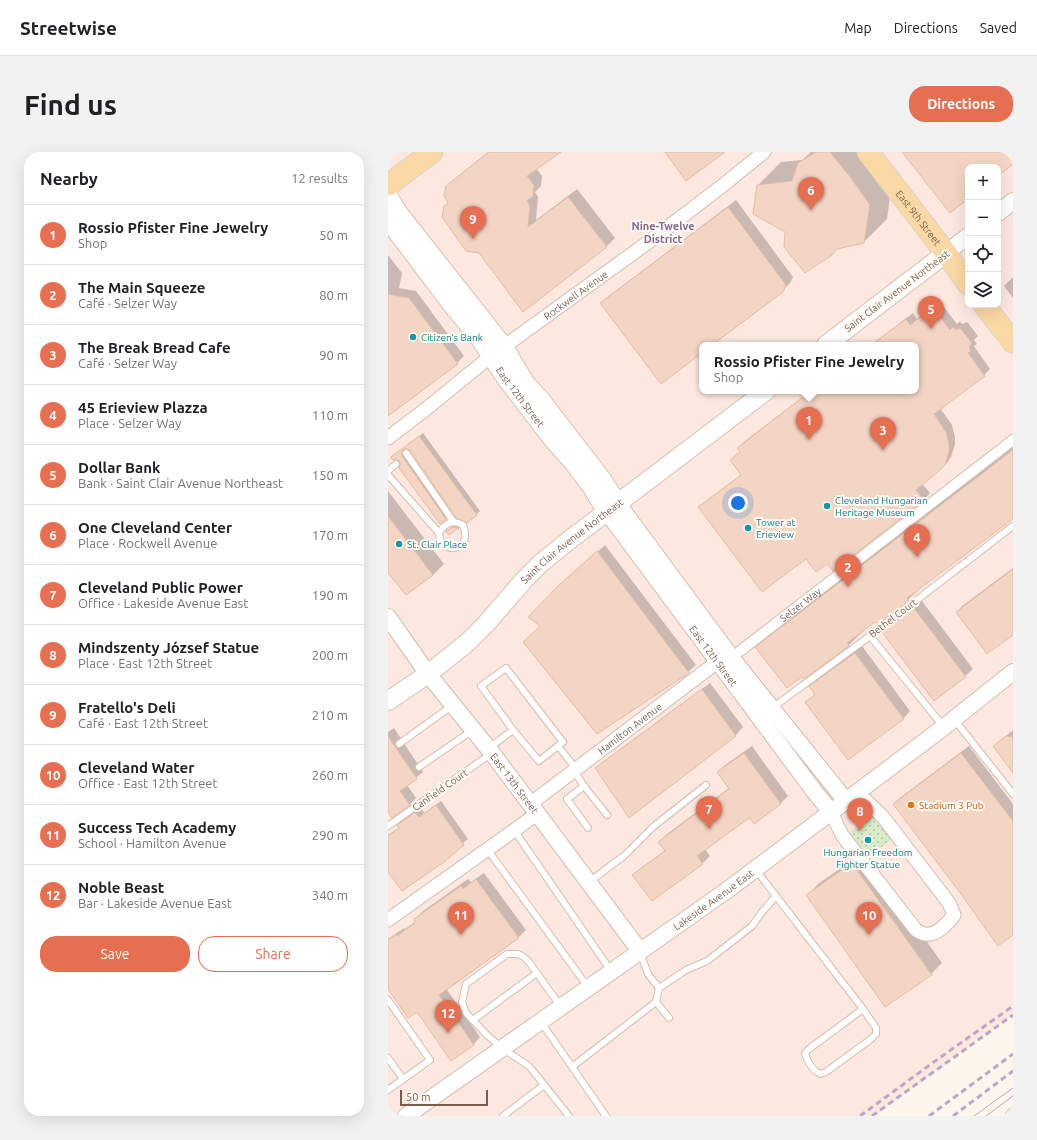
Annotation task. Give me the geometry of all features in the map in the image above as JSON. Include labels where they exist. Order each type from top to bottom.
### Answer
[{"type":"main road","points":[[388,185],[432,152]]},
{"type":"main road","name":"East 9th Street","points":[[872,153],[965,280]]},
{"type":"main road","name":"East 12th Street","points":[[388,196],[497,352],[554,441],[573,462],[591,486],[613,508]]},
{"type":"main road","name":"East 12th Street","points":[[388,220],[453,306],[481,340],[497,352]]},
{"type":"main road","name":"Saint Clair Avenue Northeast","points":[[830,342],[946,253]]},
{"type":"main road","points":[[986,308],[1013,342]]},
{"type":"main road","name":"Saint Clair Avenue Northeast","points":[[388,701],[428,674],[468,642],[486,624],[524,580],[572,538],[762,394]]},
{"type":"street","name":"Rockwell Avenue","points":[[388,438],[497,352],[654,238],[764,152]]},
{"type":"street","points":[[1001,211],[1013,201]]},
{"type":"street","name":"Saint Clair Avenue Northeast","points":[[946,253],[965,238]]},
{"type":"street","name":"Selzer Way","points":[[729,655],[1013,440]]},
{"type":"street","name":"East 12th Street","points":[[613,508],[772,708],[851,797],[883,817],[950,903],[954,915],[948,922],[932,933],[924,934],[916,930],[842,835],[831,812],[814,791],[729,655]]},
{"type":"street","name":"East 13th Street","points":[[388,617],[428,674],[490,751],[640,951]]},
{"type":"street","name":"Hamilton Avenue","points":[[388,920],[514,830],[533,809],[575,770],[729,655]]},
{"type":"street","name":"Lakeside Avenue East","points":[[406,1116],[721,895],[949,723],[1013,672]]},
{"type":"lane","points":[[388,475],[439,533],[441,541],[448,547],[452,548],[461,546],[466,538],[463,525],[453,521],[406,453]]},
{"type":"lane","points":[[388,471],[396,464]]},
{"type":"lane","points":[[439,533],[446,523],[453,521]]},
{"type":"lane","name":"Bethel Court","points":[[772,708],[870,636],[1013,526]]},
{"type":"lane","points":[[870,636],[1013,794]]},
{"type":"lane","points":[[506,668],[563,742],[539,761],[512,730],[481,686],[506,668]]},
{"type":"lane","points":[[399,744],[453,705]]},
{"type":"lane","points":[[419,767],[473,730]]},
{"type":"lane","name":"Canfield Court","points":[[388,826],[490,751],[512,730]]},
{"type":"lane","points":[[558,746],[584,786],[607,816]]},
{"type":"lane","points":[[588,882],[625,855],[653,827],[706,785]]},
{"type":"lane","points":[[584,786],[567,799],[588,828]]},
{"type":"lane","points":[[514,830],[611,971]]},
{"type":"lane","points":[[487,849],[589,988]]},
{"type":"lane","points":[[755,869],[863,1009],[876,1028],[876,1034],[872,1039],[826,1072],[820,1074],[815,1071],[806,1058],[805,1053],[863,1009]]},
{"type":"lane","points":[[572,1067],[656,1002],[659,988],[686,970],[707,961],[752,926],[776,896]]},
{"type":"lane","points":[[640,951],[648,974],[659,988]]},
{"type":"lane","points":[[561,1007],[524,957],[518,954],[507,954],[466,984],[462,1002],[466,1013],[487,1035],[503,1049],[529,1066],[569,1116]]},
{"type":"lane","points":[[473,1020],[537,974]]},
{"type":"lane","points":[[388,1000],[430,1060],[388,1090]]},
{"type":"lane","points":[[656,1002],[669,1018]]},
{"type":"lane","points":[[541,1022],[606,1116]]},
{"type":"lane","points":[[388,1058],[403,1079]]},
{"type":"lane","points":[[503,1116],[544,1085]]},
{"type":"shaded area","points":[[388,152],[1013,152],[1013,1015],[874,1116],[388,1116]]},
{"type":"green space","points":[[876,813],[894,838],[866,858],[848,833]]},
{"type":"building","points":[[489,152],[561,152],[527,176],[534,185],[533,196],[527,201],[530,206],[528,227],[568,197],[607,247],[523,312],[479,253],[466,251],[442,217],[444,206],[448,203],[444,195],[446,186]]},
{"type":"building","points":[[665,152],[725,152],[686,181]]},
{"type":"building","points":[[816,152],[830,152],[870,205],[864,243],[837,249],[832,255],[805,273],[784,247],[785,232],[753,214],[757,185],[792,181],[798,163]]},
{"type":"building","points":[[902,152],[1013,152],[1013,164],[1001,174],[1001,164],[965,164],[965,201],[950,213]]},
{"type":"building","points":[[728,207],[786,285],[783,292],[716,342],[699,342],[699,355],[661,384],[600,303]]},
{"type":"building","name":"Citizen's Bank","points":[[388,294],[409,298],[458,364],[388,416]]},
{"type":"building","points":[[933,307],[950,330],[953,327],[956,330],[960,328],[966,335],[972,343],[969,347],[971,351],[968,353],[985,376],[934,414],[946,432],[949,444],[949,451],[945,465],[916,490],[924,500],[833,571],[827,564],[816,572],[806,559],[762,592],[698,507],[741,475],[730,460],[740,452],[737,448],[807,394],[919,394],[919,342],[875,342],[906,319],[910,325]]},
{"type":"building","points":[[419,436],[477,515],[467,523],[456,518],[410,450],[404,449],[402,451],[402,456],[446,519],[440,524],[399,468],[400,461],[393,460],[391,457]]},
{"type":"building","points":[[1013,450],[1013,519],[907,598],[909,601],[877,625],[875,622],[847,643],[849,646],[804,679],[802,677],[787,688],[755,647]]},
{"type":"building","name":"St. Clair Place","points":[[388,516],[433,575],[406,595],[388,573]]},
{"type":"building","points":[[453,527],[459,528],[449,535],[446,531]]},
{"type":"building","points":[[597,551],[689,673],[597,734],[523,642],[540,626],[528,617],[558,586]]},
{"type":"building","points":[[1013,569],[1013,635],[987,654],[956,612]]},
{"type":"building","points":[[914,608],[966,677],[934,701],[882,632]]},
{"type":"building","points":[[855,653],[904,719],[848,760],[805,702],[815,695],[809,686]]},
{"type":"building","points":[[702,689],[736,736],[629,818],[595,768]]},
{"type":"building","points":[[388,736],[417,779],[400,791],[410,805],[392,818],[388,812]]},
{"type":"building","points":[[1006,736],[1013,737],[1013,773],[993,746]]},
{"type":"building","points":[[744,753],[781,804],[754,824],[749,818],[697,856],[703,864],[652,901],[632,875],[665,851],[658,842],[729,789],[717,772]]},
{"type":"building","points":[[961,753],[1013,821],[1013,935],[998,946],[893,804]]},
{"type":"building","points":[[436,805],[464,845],[444,862],[402,891],[388,872],[388,836],[399,828],[397,825],[415,812],[419,817]]},
{"type":"building","points":[[852,863],[932,975],[885,1007],[806,895]]},
{"type":"building","points":[[476,879],[519,938],[439,995],[474,1045],[451,1061],[417,1012],[408,1018],[388,989],[388,940],[396,934],[397,936],[415,923],[414,919],[461,886],[463,889]]},
{"type":"tram line","points":[[974,1116],[1013,1088]]},
{"type":"tram line","points":[[986,1116],[1013,1096]]},
{"type":"railway","points":[[860,1116],[1013,1006]]},
{"type":"railway","points":[[872,1116],[1013,1015]]},
{"type":"railway","points":[[929,1116],[1013,1054]]},
{"type":"railway","points":[[953,1116],[1013,1071]]},
{"type":"place","name":"One Cleveland Center","points":[[811,210]]},
{"type":"place","name":"Fratello's Deli","points":[[473,239]]},
{"type":"place","name":"Dollar Bank","points":[[931,329]]},
{"type":"place","name":"Citizen's Bank","points":[[413,337]]},
{"type":"place","name":"Rossio Pfister Fine Jewelry","points":[[809,440]]},
{"type":"place","name":"The Break Bread Cafe","points":[[883,450]]},
{"type":"place","name":"Cleveland Hungarian Heritage Museum","points":[[827,506]]},
{"type":"place","name":"Tower at Erieview","points":[[748,528]]},
{"type":"place","name":"St. Clair Place","points":[[399,544]]},
{"type":"place","name":"45 Erieview Plazza","points":[[917,557]]},
{"type":"place","name":"The Main Squeeze","points":[[848,587]]},
{"type":"place","name":"Stadium 3 Pub","points":[[911,805]]},
{"type":"place","name":"Cleveland Public Power","points":[[709,829]]},
{"type":"place","name":"Mindszenty József Statue","points":[[860,831]]},
{"type":"place","name":"Hungarian Freedom Fighter Statue","points":[[868,840]]},
{"type":"place","name":"Success Tech Academy","points":[[461,935]]},
{"type":"place","name":"Cleveland Water","points":[[869,935]]},
{"type":"place","name":"Noble Beast","points":[[448,1033]]},
{"type":"district","name":"Nine-Twelve District","points":[[663,232]]}]
